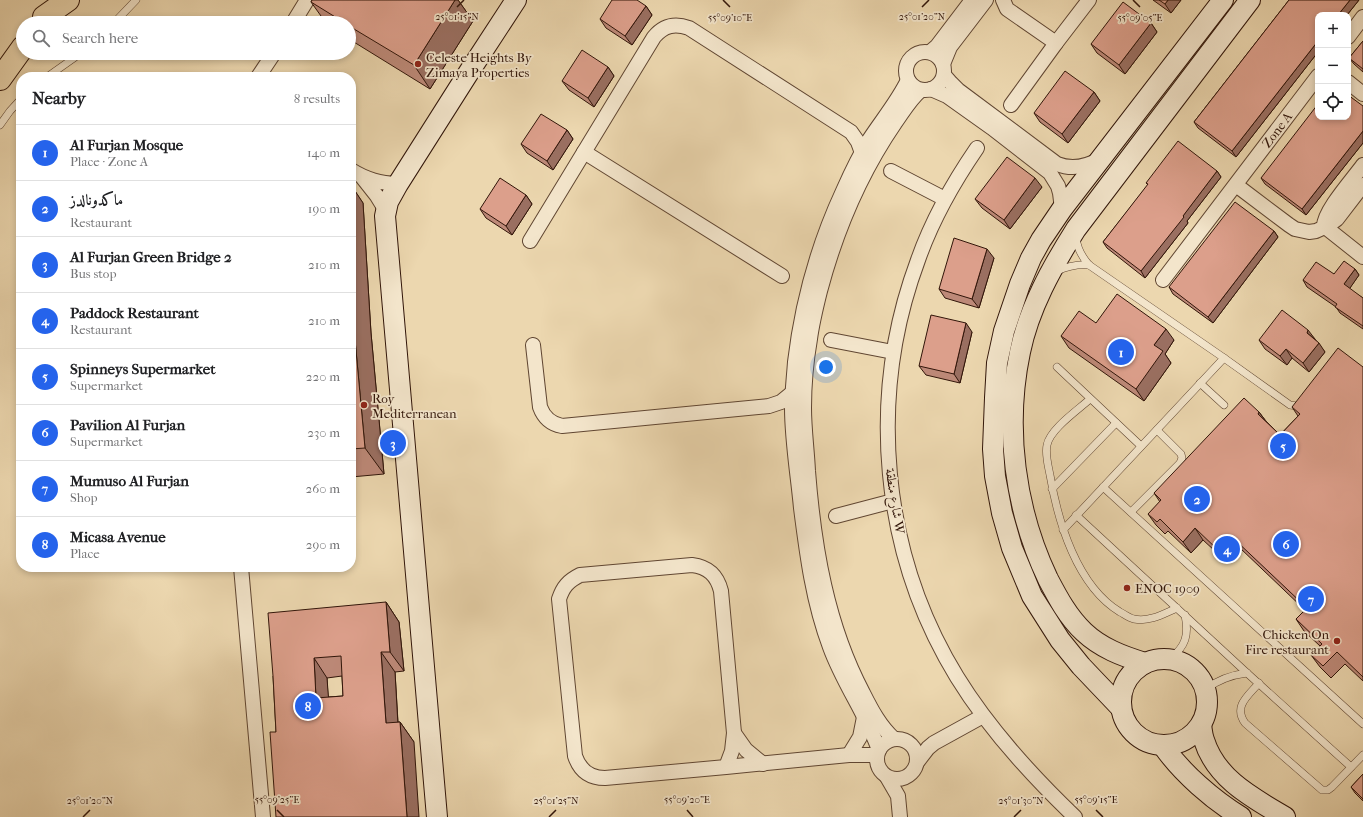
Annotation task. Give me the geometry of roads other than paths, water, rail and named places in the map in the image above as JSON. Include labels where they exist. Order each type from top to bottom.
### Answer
[{"type":"highway","points":[[45,16],[56,0]]},
{"type":"highway","points":[[47,16],[68,0]]},
{"type":"highway","points":[[0,79],[16,57]]},
{"type":"street","points":[[297,16],[307,0]]},
{"type":"street","points":[[437,817],[384,216],[385,209],[398,184],[516,0]]},
{"type":"street","points":[[1011,105],[1056,42],[1089,0]]},
{"type":"street","points":[[1121,708],[1080,666],[1060,640],[1032,596],[1012,548],[1002,513],[995,476],[993,449],[994,398],[997,363],[1004,331],[1031,258],[1041,240],[1062,209],[1223,0]]},
{"type":"street","points":[[1145,663],[1123,656],[1102,646],[1084,632],[1068,615],[1056,595],[1041,564],[1029,533],[1020,500],[1015,467],[1013,433],[1016,373],[1020,352],[1031,314],[1061,253],[1076,229],[1250,0]]},
{"type":"street","points":[[930,52],[979,3],[1005,4],[1056,42]]},
{"type":"street","points":[[894,739],[885,731],[878,721],[855,678],[840,643],[829,608],[821,571],[810,492],[804,422],[804,393],[810,338],[832,251],[842,223],[865,172],[879,147],[912,99],[926,90],[937,86],[942,81],[943,69],[950,47],[979,3]]},
{"type":"street","points":[[1351,33],[1363,17]]},
{"type":"street","points":[[1208,20],[1226,33]]},
{"type":"street","points":[[530,241],[654,36],[664,28],[672,25],[689,28],[851,132],[858,142],[862,153]]},
{"type":"street","points":[[1062,209],[1058,186],[1050,173],[992,128],[947,96],[916,88],[908,80],[906,75],[907,64],[910,59],[916,54],[930,52],[940,59],[943,69],[951,83],[958,90],[1057,164],[1065,167],[1078,167],[1090,164],[1100,159]]},
{"type":"street","points":[[261,72],[269,60]]},
{"type":"street","points":[[878,753],[864,717],[842,676],[830,647],[818,610],[810,572],[803,524],[792,422],[792,393],[798,337],[804,307],[821,248],[842,192],[862,153],[908,80]]},
{"type":"street","name":"Zone A","points":[[1163,280],[1315,80]]},
{"type":"street","points":[[1350,84],[1363,94]]},
{"type":"street","points":[[851,132],[863,134],[875,132]]},
{"type":"street","name":"شارع منطقة W","points":[[977,148],[960,172],[945,199],[918,260],[903,305],[893,352],[888,393],[888,440],[893,501],[902,547],[917,592],[935,636],[957,677],[983,716],[1046,790],[1075,817]]},
{"type":"street","points":[[584,152],[782,276]]},
{"type":"street","points":[[1324,226],[1324,222],[1329,211],[1363,165]]},
{"type":"street","points":[[891,171],[945,199]]},
{"type":"street","points":[[357,174],[378,181],[398,184]]},
{"type":"street","points":[[357,174],[377,196],[385,209]]},
{"type":"street","points":[[1236,185],[1295,229],[1309,232],[1329,225],[1337,219],[1363,185]]},
{"type":"street","points":[[1324,226],[1363,257]]},
{"type":"street","points":[[831,340],[893,352]]},
{"type":"street","points":[[533,345],[540,407],[548,420],[557,425],[567,426],[769,406],[782,402],[792,393]]},
{"type":"street","points":[[769,406],[782,412],[792,422]]},
{"type":"street","points":[[836,516],[893,501]]},
{"type":"street","points":[[726,767],[732,751],[734,734],[721,591],[713,574],[700,566],[692,565],[580,575],[566,584],[561,591],[559,599],[575,756],[580,767],[590,776],[597,778],[763,764],[878,753]]},
{"type":"street","points":[[241,572],[263,817]]},
{"type":"street","points":[[1157,659],[1170,659],[1182,662],[1192,669],[1200,678],[1206,689],[1208,701],[1206,713],[1201,725],[1194,734],[1174,745],[1163,746],[1151,744],[1139,738],[1130,730],[1124,720],[1120,697],[1123,687],[1136,669],[1145,663],[1157,659]]},
{"type":"street","points":[[912,745],[934,742],[983,716]]},
{"type":"street","points":[[849,755],[860,737],[864,717]]},
{"type":"street","points":[[1201,725],[1204,740],[1210,753],[1227,778],[1254,799],[1285,817]]},
{"type":"street","points":[[734,734],[746,750],[763,764]]},
{"type":"street","points":[[898,796],[907,778],[916,769],[918,755],[912,745],[901,739],[894,739],[883,745],[878,753],[877,762],[882,773],[887,777],[898,796],[900,817]]},
{"type":"street","points":[[918,761],[934,742]]},
{"type":"street","points":[[1163,746],[1186,773],[1205,790],[1241,817]]},
{"type":"street","points":[[887,777],[897,780],[907,778]]},
{"type":"lane","points":[[121,16],[136,0]]},
{"type":"lane","points":[[54,72],[71,60]]},
{"type":"lane","points":[[0,125],[16,104]]},
{"type":"lane","points":[[1076,229],[1078,249],[1089,265],[1290,405],[1297,406],[1306,400]]},
{"type":"lane","points":[[1047,280],[1066,266],[1078,264],[1089,265]]},
{"type":"lane","points":[[1063,530],[1224,358]]},
{"type":"lane","points":[[1057,367],[1141,446]]},
{"type":"lane","points":[[1200,383],[1224,406]]},
{"type":"lane","points":[[1090,399],[1056,430],[1047,444],[1046,453],[1052,490],[1063,530],[1085,576],[1100,596],[1114,608],[1132,618],[1144,620],[1156,618],[1177,608]]},
{"type":"lane","points":[[1052,490],[1116,422]]},
{"type":"lane","points":[[1131,512],[1180,463],[1182,458],[1181,454],[1157,430]]},
{"type":"lane","points":[[1103,487],[1363,724]]},
{"type":"lane","points":[[1076,515],[1247,673],[1352,767]]},
{"type":"lane","points":[[1170,659],[1178,653],[1187,635],[1185,615]]},
{"type":"lane","points":[[1206,689],[1225,677],[1247,673]]},
{"type":"lane","points":[[1259,683],[1243,702],[1240,709],[1241,717],[1245,723],[1322,790],[1330,789],[1363,755]]},
{"type":"place","name":"Celeste Heights By Zimaya Properties","points":[[418,64]]},
{"type":"place","name":"Al Furjan Mosque","points":[[1121,352]]},
{"type":"place","name":"Roy Mediterranean","points":[[364,405]]},
{"type":"place","name":"Al Furjan Green Bridge 2","points":[[393,443]]},
{"type":"place","name":"Spinneys Supermarket","points":[[1283,446]]},
{"type":"place","name":"ماكدونالدز","points":[[1197,499]]},
{"type":"place","name":"Pavilion Al Furjan","points":[[1286,544]]},
{"type":"place","name":"Paddock Restaurant","points":[[1227,549]]},
{"type":"place","name":"ENOC 1909","points":[[1127,588]]},
{"type":"place","name":"Mumuso Al Furjan","points":[[1311,599]]},
{"type":"place","name":"Chicken On Fire restaurant","points":[[1337,641]]},
{"type":"place","name":"Micasa Avenue","points":[[308,706]]}]
